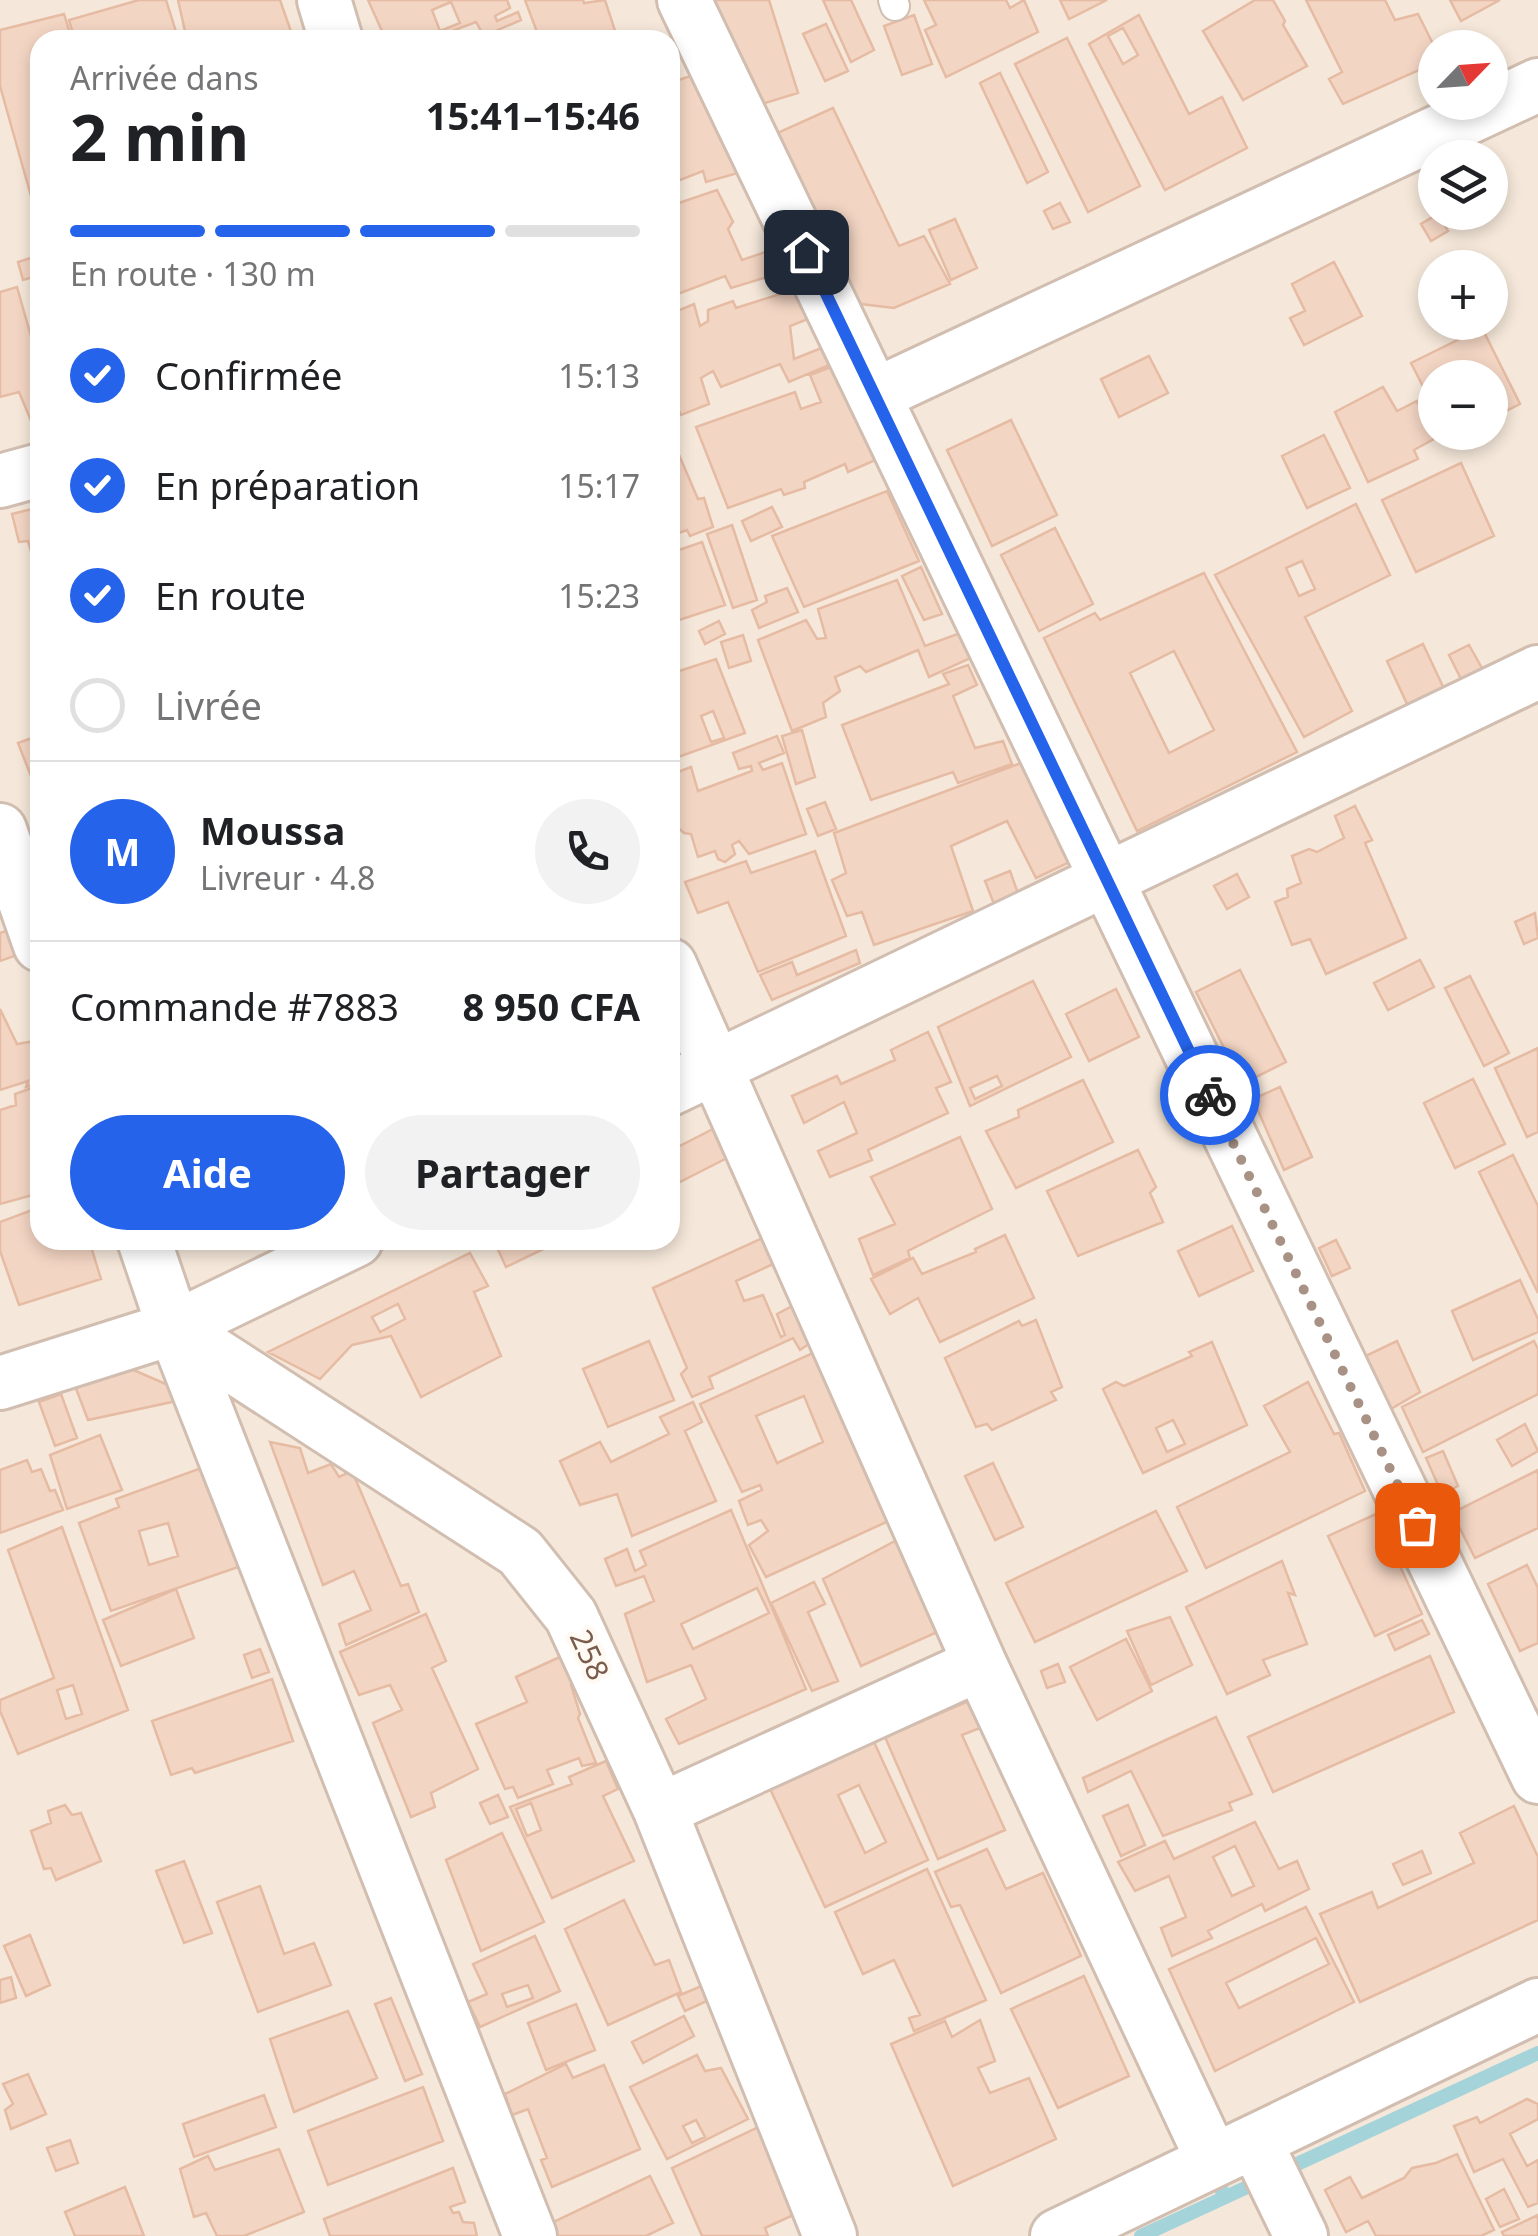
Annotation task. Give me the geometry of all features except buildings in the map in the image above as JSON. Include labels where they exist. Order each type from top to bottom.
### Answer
[{"type":"street","points":[[324,0],[333,30]]},
{"type":"street","points":[[684,0],[1538,1776]]},
{"type":"street","points":[[875,396],[1538,85]]},
{"type":"street","points":[[0,481],[30,473]]},
{"type":"street","points":[[692,1078],[1538,672]]},
{"type":"street","points":[[0,830],[30,916]]},
{"type":"street","points":[[680,1016],[692,1078],[980,1664],[1234,2151],[1301,2236]]},
{"type":"street","points":[[147,1250],[174,1328],[530,2236]]},
{"type":"street","points":[[0,1383],[174,1328],[335,1250]]},
{"type":"street","name":"258","points":[[174,1328],[520,1552],[571,1616],[660,1810],[830,2236]]},
{"type":"street","points":[[660,1810],[980,1664]]},
{"type":"street","points":[[1057,2236],[1538,2005]]},
{"type":"shaded area","points":[[0,0],[1538,0],[1538,2236],[0,2236]]},
{"type":"waterway","points":[[1141,2236],[1538,2053]]},
{"type":"waterway","points":[[1212,2170],[1225,2197]]},
{"type":"way so far","points":[[1210,1095],[1417,1525]]},
{"type":"route","points":[[806,252],[1210,1095]]}]
